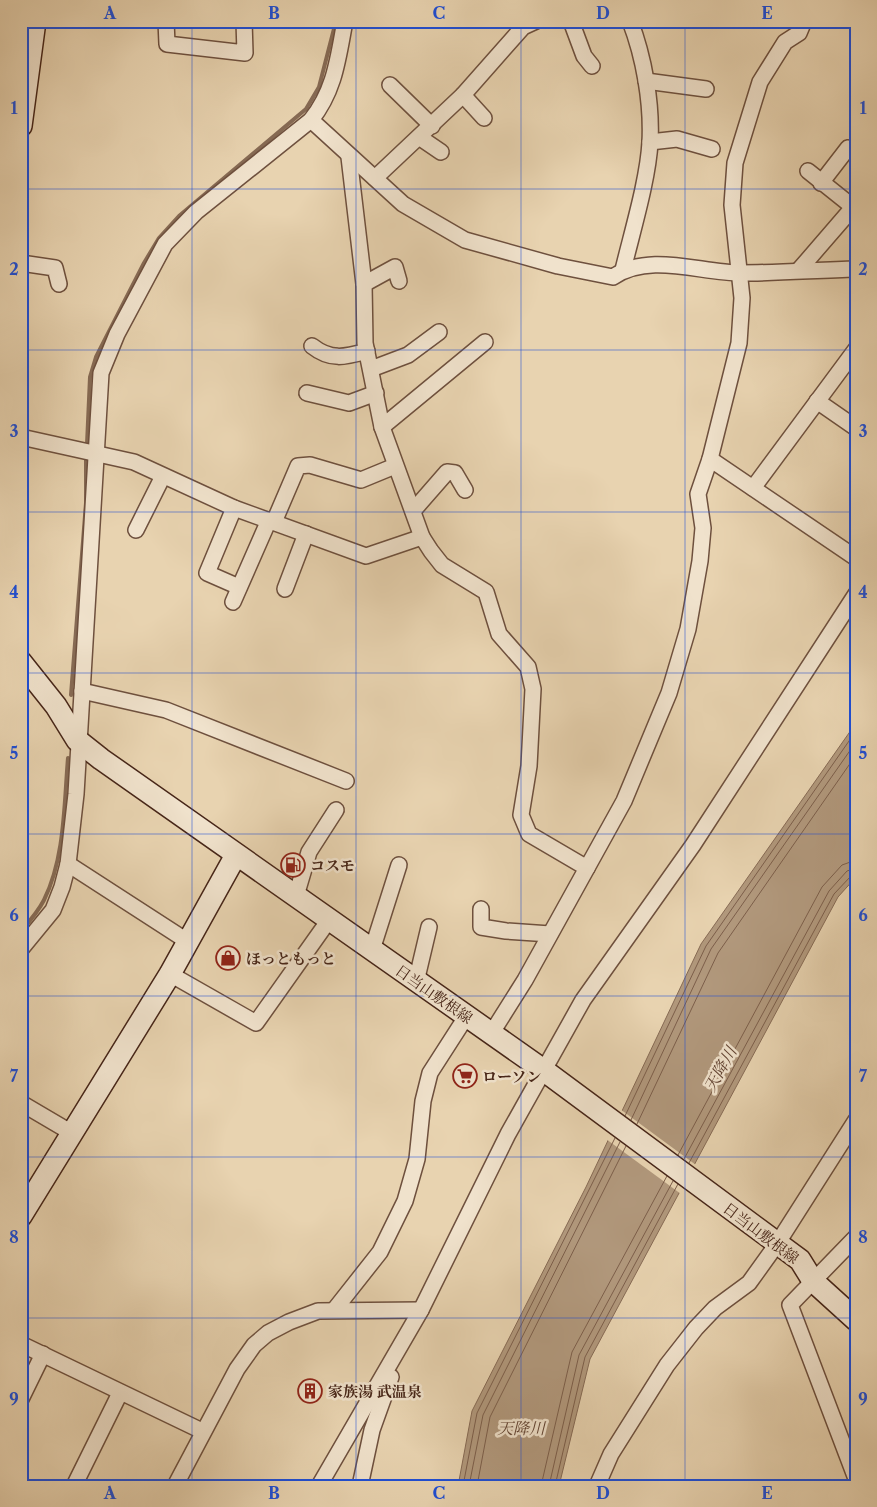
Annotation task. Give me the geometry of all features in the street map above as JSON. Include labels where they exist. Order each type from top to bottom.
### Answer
[{"type":"main road","points":[[21,126],[26,62],[35,21]]},
{"type":"main road","name":"日当山敷根線","points":[[21,662],[56,706],[77,740],[101,759],[547,1074],[800,1260],[812,1281],[856,1320]]},
{"type":"main road","points":[[21,1216],[170,974],[236,855]]},
{"type":"street","points":[[166,21],[167,44],[245,53],[244,21]]},
{"type":"street","points":[[21,948],[53,910],[68,864],[76,794],[77,740],[82,691],[102,373],[117,334],[156,257],[176,231],[196,212],[311,120],[328,96],[345,21]]},
{"type":"street","points":[[374,178],[432,126],[463,95],[523,27],[536,21]]},
{"type":"street","points":[[571,21],[584,56],[592,66]]},
{"type":"street","points":[[623,270],[650,142],[646,81],[638,42],[630,21]]},
{"type":"street","points":[[491,1034],[550,934],[624,801],[669,693],[690,619],[703,528],[698,494],[710,459],[739,342],[742,298],[732,205],[735,162],[760,82],[785,42],[799,33],[804,21]]},
{"type":"street","points":[[646,81],[706,89]]},
{"type":"street","points":[[390,85],[432,126]]},
{"type":"street","points":[[463,95],[484,118]]},
{"type":"street","points":[[311,120],[349,157],[403,204],[465,240],[558,266],[613,277],[623,270],[662,264],[738,273],[856,269]]},
{"type":"street","points":[[419,138],[441,152]]},
{"type":"street","points":[[650,142],[677,140],[712,149]]},
{"type":"street","points":[[821,183],[848,148]]},
{"type":"street","points":[[349,157],[364,284],[364,336],[382,428],[422,537],[442,565],[486,592],[500,634],[528,667],[533,689],[529,766],[521,815],[529,834],[587,868]]},
{"type":"street","points":[[799,270],[854,206],[821,183],[808,171]]},
{"type":"street","points":[[21,263],[55,268],[59,284]]},
{"type":"street","points":[[364,284],[395,267],[399,281]]},
{"type":"street","points":[[371,369],[408,355],[439,332]]},
{"type":"street","points":[[382,428],[485,342]]},
{"type":"street","points":[[312,346],[326,355],[339,358],[367,352]]},
{"type":"street","points":[[753,488],[856,349]]},
{"type":"street","points":[[307,393],[349,402],[376,393]]},
{"type":"street","points":[[817,401],[856,428]]},
{"type":"street","points":[[21,437],[134,462],[234,508],[366,556],[422,537]]},
{"type":"street","points":[[710,459],[856,558]]},
{"type":"street","points":[[233,602],[298,466],[310,465],[362,480],[395,466]]},
{"type":"street","points":[[413,511],[447,472],[455,473],[465,490]]},
{"type":"street","points":[[136,530],[163,476]]},
{"type":"street","points":[[234,508],[207,573],[240,587]]},
{"type":"street","points":[[285,589],[306,534]]},
{"type":"street","points":[[319,1486],[421,1310],[547,1074],[582,1000],[694,845],[856,594]]},
{"type":"street","points":[[82,691],[166,710],[346,781]]},
{"type":"street","points":[[296,896],[309,852],[336,810]]},
{"type":"street","points":[[68,864],[187,941]]},
{"type":"street","points":[[372,950],[399,865]]},
{"type":"street","points":[[481,909],[481,927],[550,934]]},
{"type":"street","points":[[170,974],[256,1023],[329,920]]},
{"type":"street","points":[[416,982],[429,927]]},
{"type":"street","points":[[335,1309],[380,1252],[405,1201],[417,1159],[423,1101],[430,1074],[466,1017]]},
{"type":"street","points":[[21,1103],[72,1133]]},
{"type":"street","points":[[597,1486],[611,1454],[667,1365],[696,1328],[715,1308],[749,1283],[777,1244],[856,1120]]},
{"type":"street","points":[[852,1479],[790,1305],[856,1237]]},
{"type":"street","points":[[176,1486],[202,1431],[237,1369],[254,1345],[268,1333],[289,1322],[318,1311],[335,1309],[421,1310]]},
{"type":"street","points":[[360,1486],[372,1430],[404,1340]]},
{"type":"street","points":[[21,1344],[202,1431]]},
{"type":"street","points":[[21,1399],[43,1354]]},
{"type":"street","points":[[74,1486],[120,1393]]},
{"type":"water","name":"天降川","points":[[856,723],[856,877],[838,897],[590,1359],[559,1486],[458,1486],[472,1411],[586,1187],[701,944]]},
{"type":"pier","points":[[620,1109],[696,1165],[681,1194],[606,1139]]},
{"type":"waterway","points":[[87,444],[90,377],[96,357],[144,263],[159,238],[179,216],[306,109],[319,87],[336,21]]},
{"type":"waterway","points":[[71,695],[86,503],[86,457]]},
{"type":"waterway","points":[[21,931],[42,904],[56,867],[60,849],[68,758]]},
{"type":"place","name":"コスモ","points":[[293,865]]},
{"type":"place","name":"ほっともっと","points":[[228,958]]},
{"type":"place","name":"ローソン","points":[[465,1076]]},
{"type":"place","name":"家族湯 武温泉","points":[[310,1391]]}]
